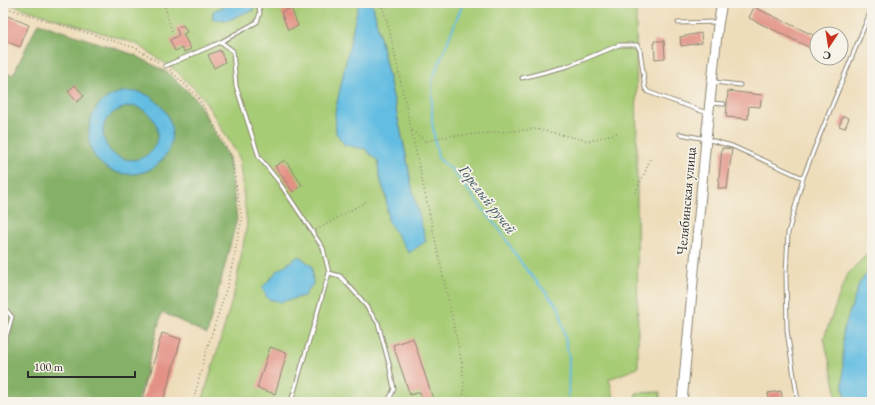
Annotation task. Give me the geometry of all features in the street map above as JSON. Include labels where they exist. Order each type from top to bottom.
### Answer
[{"type":"street","name":"Челябинская улица","points":[[682,402],[706,139],[722,3]]},
{"type":"lane","points":[[165,66],[221,42],[258,22],[260,13],[258,3]]},
{"type":"lane","points":[[798,402],[787,332],[786,274],[788,233],[803,178],[872,8]]},
{"type":"lane","points":[[678,23],[719,22]]},
{"type":"lane","points":[[221,42],[233,51],[236,86],[259,157],[279,182],[323,248],[329,272],[291,402]]},
{"type":"lane","points":[[522,78],[568,66],[619,45],[637,45],[640,50],[644,88],[648,92],[709,114]]},
{"type":"lane","points":[[712,82],[740,85]]},
{"type":"lane","points":[[710,102],[724,104]]},
{"type":"lane","points":[[680,134],[732,146],[803,178]]},
{"type":"lane","points":[[329,272],[340,276],[361,299],[378,323],[394,389],[388,402]]},
{"type":"lane","points":[[3,306],[12,317],[3,347]]},
{"type":"path","points":[[164,3],[172,32]]},
{"type":"path","points":[[381,3],[389,28],[412,130],[462,363],[464,388],[463,402]]},
{"type":"path","points":[[3,7],[136,48],[165,66],[198,97],[231,156],[242,219],[228,284],[205,355],[193,402]]},
{"type":"path","points":[[412,130],[426,142],[441,137],[536,129],[590,140],[619,132]]},
{"type":"path","points":[[635,193],[651,156]]},
{"type":"path","points":[[313,232],[368,201]]},
{"type":"green space","points":[[6,3],[232,3],[213,11],[213,20],[229,20],[241,14],[253,11],[253,3],[362,3],[358,6],[345,145],[365,149],[378,161],[379,176],[386,196],[388,221],[412,188],[373,6],[369,3],[636,3],[638,368],[609,379],[615,402],[202,402],[235,290],[247,224],[239,157],[202,96],[175,70],[137,44]]},
{"type":"green space","points":[[38,23],[135,55],[168,73],[196,99],[229,158],[237,219],[207,334],[162,312],[138,402],[3,402],[3,72],[13,75]]},
{"type":"green space","points":[[872,249],[872,267],[859,284],[843,388],[848,402],[836,402],[835,386],[824,338],[846,276]]},
{"type":"green space","points":[[660,392],[660,402],[635,402],[636,393]]},
{"type":"water","points":[[232,3],[253,3],[253,11],[241,14],[229,20],[213,20],[213,11]]},
{"type":"water","points":[[362,3],[369,3],[373,6],[412,188],[426,241],[409,253],[388,221],[386,196],[379,176],[378,161],[365,149],[345,145],[336,133],[335,112],[358,6]]},
{"type":"water","points":[[121,92],[139,92],[150,97],[157,102],[166,113],[171,124],[172,136],[170,147],[164,158],[156,166],[145,172],[126,174],[116,172],[99,162],[92,151],[89,134],[95,110],[107,98]],"holes":[[[135,106],[148,113],[155,123],[158,133],[156,142],[151,151],[143,157],[133,160],[122,158],[112,153],[107,147],[103,136],[103,129],[108,117],[120,109]]]},
{"type":"water","points":[[299,256],[312,266],[313,284],[304,296],[281,302],[268,299],[262,288],[278,270]]},
{"type":"water","points":[[872,267],[872,402],[848,402],[843,388],[843,332],[859,284]]},
{"type":"building","points":[[754,7],[809,33],[809,47],[749,18]]},
{"type":"building","points":[[291,8],[298,26],[288,30],[281,12]]},
{"type":"building","points":[[3,14],[29,25],[20,47],[3,40]]},
{"type":"building","points":[[183,25],[187,32],[183,34],[191,49],[184,52],[182,48],[175,51],[170,40],[179,35],[176,28]]},
{"type":"building","points":[[701,33],[702,43],[681,46],[680,37]]},
{"type":"building","points":[[654,41],[664,41],[665,58],[655,59]]},
{"type":"building","points":[[220,50],[225,62],[214,68],[208,55]]},
{"type":"building","points":[[75,85],[84,96],[77,102],[68,91]]},
{"type":"building","points":[[728,91],[762,95],[760,107],[749,106],[748,119],[726,117]]},
{"type":"building","points":[[843,116],[849,118],[845,128],[839,126]]},
{"type":"building","points":[[722,148],[732,149],[727,189],[718,188]]},
{"type":"building","points":[[285,160],[302,185],[293,192],[275,166]]},
{"type":"building","points":[[162,333],[181,339],[163,402],[142,402]]},
{"type":"building","points":[[413,338],[434,402],[423,402],[420,392],[410,395],[393,345]]},
{"type":"building","points":[[270,347],[287,353],[275,394],[257,388]]},
{"type":"building","points":[[781,391],[783,402],[769,402],[768,393]]},
{"type":"waterway","name":"Горелый ручей","points":[[463,3],[432,81],[432,122],[438,158],[452,170],[502,233],[520,262],[559,308],[569,357],[568,402]]}]
